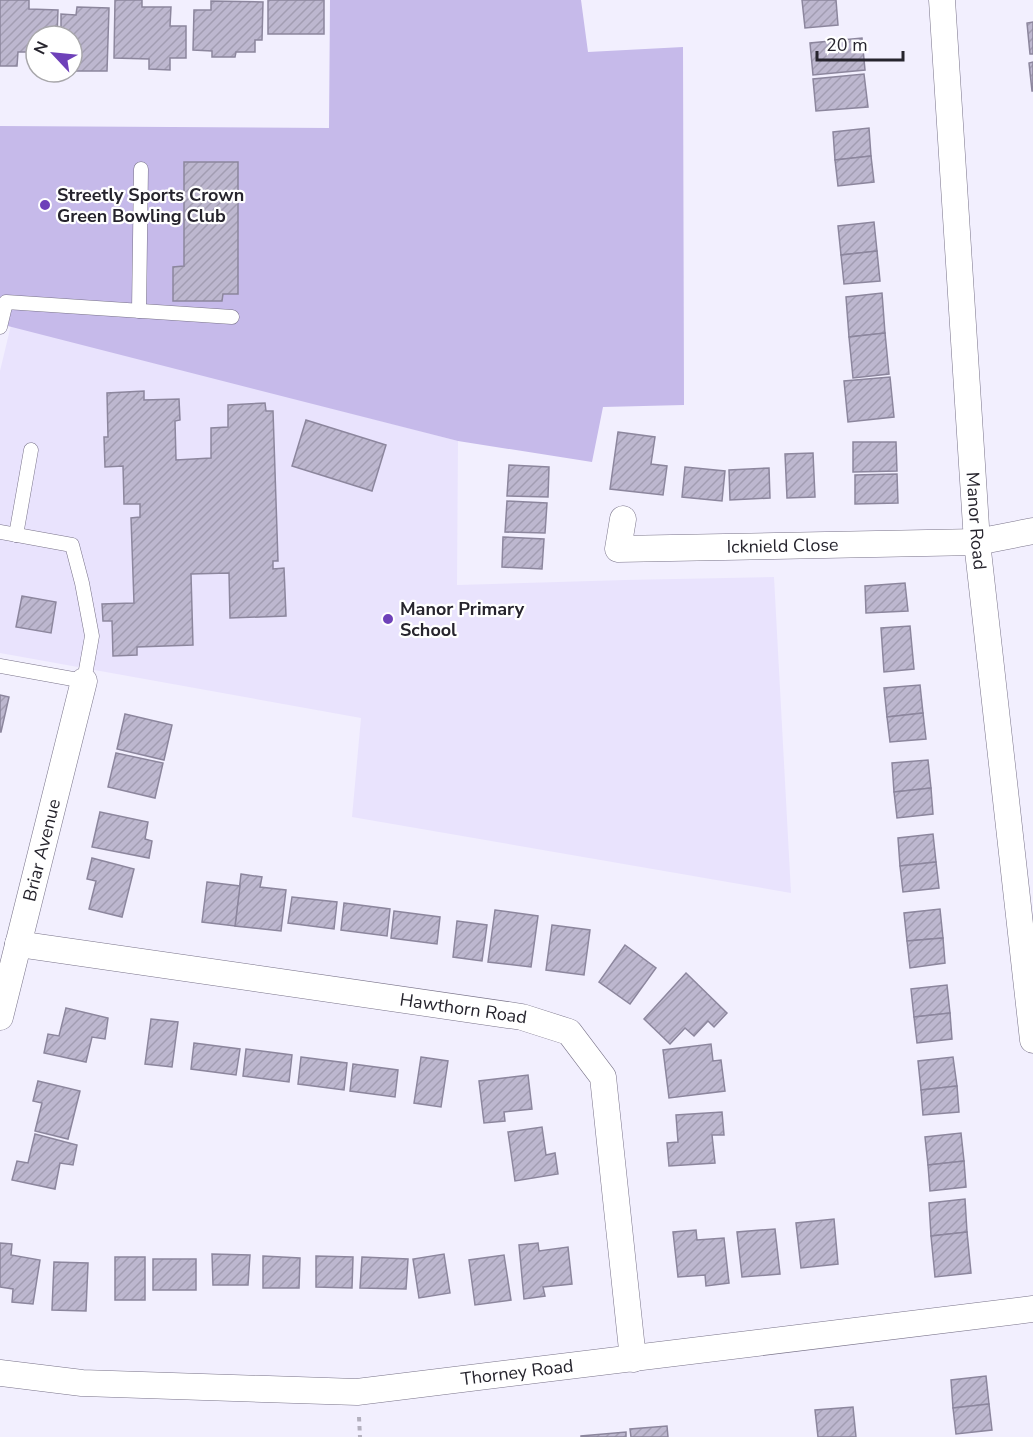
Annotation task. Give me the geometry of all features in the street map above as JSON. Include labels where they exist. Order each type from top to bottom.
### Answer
[{"type":"street","name":"Manor Road","points":[[942,0],[977,542],[1033,1040]]},
{"type":"street","name":"Icknield Close","points":[[623,519],[618,549],[977,542]]},
{"type":"street","points":[[977,542],[1033,531]]},
{"type":"street","name":"Briar Avenue","points":[[0,1017],[84,681]]},
{"type":"street","name":"Hawthorn Road","points":[[18,944],[522,1017],[569,1032],[603,1077],[633,1359]]},
{"type":"street","name":"Thorney Road","points":[[0,1373],[82,1383],[357,1392],[1033,1309]]},
{"type":"lane","points":[[139,311],[141,169]]},
{"type":"lane","points":[[0,327],[6,302],[232,317]]},
{"type":"lane","points":[[16,535],[31,450]]},
{"type":"lane","points":[[0,532],[72,545],[92,636],[84,681],[0,666]]},
{"type":"shaded area","points":[[330,0],[581,0],[588,52],[683,47],[684,405],[603,407],[592,462],[458,441],[0,324],[0,126],[329,128]]},
{"type":"shaded area","name":"Manor Primary School","points":[[11,325],[458,441],[457,585],[774,577],[791,893],[352,817],[361,718],[0,653],[0,371]]},
{"type":"building","points":[[0,0],[29,0],[29,9],[58,10],[57,24],[24,24],[24,52],[18,52],[17,66],[0,66]]},
{"type":"building","points":[[115,0],[142,0],[142,7],[171,7],[170,26],[186,26],[186,58],[170,58],[170,70],[149,69],[149,59],[114,58]]},
{"type":"building","points":[[268,0],[324,0],[324,34],[268,34]]},
{"type":"building","points":[[802,0],[836,0],[838,25],[805,28]]},
{"type":"building","points":[[211,1],[263,2],[262,40],[255,40],[255,52],[236,52],[235,57],[212,57],[212,51],[193,50],[194,10],[211,10]]},
{"type":"building","points":[[77,7],[109,8],[107,71],[84,71],[84,24],[61,24],[61,14],[76,15]]},
{"type":"building","points":[[1033,22],[1033,54],[1030,54],[1027,23]]},
{"type":"building","points":[[862,38],[865,70],[813,75],[810,43]]},
{"type":"building","points":[[1033,62],[1033,91],[1032,91],[1029,63]]},
{"type":"building","points":[[864,74],[868,107],[816,111],[813,79]]},
{"type":"building","points":[[869,128],[871,156],[835,160],[833,132]]},
{"type":"building","points":[[871,156],[874,182],[838,186],[835,160]]},
{"type":"building","points":[[184,162],[238,162],[238,294],[223,294],[222,301],[173,301],[173,267],[184,266]]},
{"type":"building","points":[[874,222],[877,251],[841,255],[838,226]]},
{"type":"building","points":[[877,251],[880,281],[844,284],[841,255]]},
{"type":"building","points":[[882,293],[885,333],[849,337],[846,297]]},
{"type":"building","points":[[885,333],[889,374],[853,378],[849,337]]},
{"type":"building","points":[[890,377],[894,417],[848,422],[844,381]]},
{"type":"building","points":[[144,391],[144,400],[179,399],[180,420],[175,421],[176,460],[211,458],[211,428],[228,427],[228,405],[265,403],[266,411],[273,411],[278,561],[273,561],[273,569],[284,568],[286,616],[230,618],[229,573],[191,574],[193,645],[137,647],[137,655],[113,656],[112,621],[103,621],[102,604],[134,603],[131,518],[140,517],[140,504],[124,504],[123,466],[105,467],[104,437],[108,437],[107,393]]},
{"type":"building","points":[[306,420],[386,445],[372,491],[292,466]]},
{"type":"building","points":[[618,432],[655,437],[651,464],[667,466],[663,495],[610,489]]},
{"type":"building","points":[[853,442],[896,442],[897,471],[853,472]]},
{"type":"building","points":[[813,453],[815,497],[787,498],[785,454]]},
{"type":"building","points":[[509,465],[549,467],[548,497],[507,496]]},
{"type":"building","points":[[685,467],[725,471],[722,501],[682,497]]},
{"type":"building","points":[[769,468],[770,498],[730,500],[729,470]]},
{"type":"building","points":[[897,474],[898,503],[855,504],[855,475]]},
{"type":"building","points":[[507,501],[547,503],[545,533],[505,532]]},
{"type":"building","points":[[503,537],[544,539],[542,569],[502,567]]},
{"type":"building","points":[[905,583],[908,611],[866,613],[865,586]]},
{"type":"building","points":[[22,596],[56,602],[51,633],[16,627]]},
{"type":"building","points":[[910,626],[914,669],[884,672],[881,628]]},
{"type":"building","points":[[920,685],[923,713],[887,717],[884,688]]},
{"type":"building","points":[[0,695],[9,697],[1,732],[0,732]]},
{"type":"building","points":[[923,713],[926,739],[890,742],[887,717]]},
{"type":"building","points":[[125,714],[172,725],[164,760],[117,749]]},
{"type":"building","points":[[116,753],[163,763],[155,798],[108,787]]},
{"type":"building","points":[[928,760],[931,788],[894,792],[892,763]]},
{"type":"building","points":[[931,788],[933,814],[897,818],[894,792]]},
{"type":"building","points":[[100,812],[148,822],[145,839],[152,841],[149,858],[92,847]]},
{"type":"building","points":[[933,834],[936,862],[900,866],[898,838]]},
{"type":"building","points":[[92,858],[134,869],[122,917],[89,909],[96,881],[87,879]]},
{"type":"building","points":[[936,862],[939,888],[903,892],[900,866]]},
{"type":"building","points":[[241,874],[262,877],[260,887],[286,890],[281,931],[235,926]]},
{"type":"building","points":[[207,882],[240,886],[235,926],[202,922]]},
{"type":"building","points":[[292,897],[337,902],[334,929],[288,923]]},
{"type":"building","points":[[344,903],[390,909],[387,936],[341,930]]},
{"type":"building","points":[[940,909],[943,938],[907,941],[904,913]]},
{"type":"building","points":[[495,910],[538,916],[531,967],[488,962]]},
{"type":"building","points":[[394,911],[440,917],[437,944],[391,938]]},
{"type":"building","points":[[457,921],[487,925],[482,961],[453,957]]},
{"type":"building","points":[[552,925],[590,930],[584,975],[546,970]]},
{"type":"building","points":[[943,938],[945,963],[910,968],[907,941]]},
{"type":"building","points":[[625,945],[656,968],[630,1004],[599,982]]},
{"type":"building","points":[[686,973],[727,1013],[714,1027],[708,1021],[694,1036],[685,1028],[670,1044],[644,1019]]},
{"type":"building","points":[[947,985],[950,1013],[914,1017],[911,989]]},
{"type":"building","points":[[66,1008],[108,1018],[105,1039],[92,1037],[86,1062],[44,1053],[48,1034],[59,1036]]},
{"type":"building","points":[[950,1013],[952,1039],[917,1043],[914,1017]]},
{"type":"building","points":[[151,1019],[178,1022],[172,1067],[145,1064]]},
{"type":"building","points":[[194,1043],[240,1049],[236,1075],[191,1069]]},
{"type":"building","points":[[711,1044],[713,1061],[721,1060],[725,1091],[669,1098],[663,1050]]},
{"type":"building","points":[[246,1049],[292,1055],[289,1082],[243,1076]]},
{"type":"building","points":[[301,1057],[347,1063],[344,1090],[298,1084]]},
{"type":"building","points":[[421,1057],[448,1061],[441,1107],[414,1103]]},
{"type":"building","points":[[953,1057],[957,1086],[921,1090],[918,1061]]},
{"type":"building","points":[[353,1064],[398,1070],[395,1097],[350,1091]]},
{"type":"building","points":[[528,1075],[532,1109],[504,1112],[505,1121],[484,1123],[479,1081]]},
{"type":"building","points":[[38,1081],[80,1091],[68,1139],[35,1131],[42,1103],[33,1101]]},
{"type":"building","points":[[957,1086],[959,1112],[923,1115],[921,1090]]},
{"type":"building","points":[[722,1112],[724,1135],[712,1135],[715,1163],[669,1166],[667,1143],[678,1142],[676,1115]]},
{"type":"building","points":[[542,1127],[546,1155],[555,1153],[558,1174],[515,1181],[508,1132]]},
{"type":"building","points":[[961,1133],[964,1161],[928,1165],[925,1137]]},
{"type":"building","points":[[35,1134],[77,1145],[73,1165],[60,1163],[55,1189],[12,1180],[17,1161],[28,1163]]},
{"type":"building","points":[[964,1161],[966,1187],[930,1191],[928,1165]]},
{"type":"building","points":[[965,1199],[967,1232],[931,1236],[929,1203]]},
{"type":"building","points":[[834,1219],[838,1264],[801,1268],[796,1223]]},
{"type":"building","points":[[775,1229],[780,1274],[742,1277],[737,1232]]},
{"type":"building","points":[[696,1230],[697,1240],[724,1238],[729,1283],[706,1286],[705,1275],[678,1277],[673,1232]]},
{"type":"building","points":[[967,1232],[971,1273],[935,1277],[931,1236]]},
{"type":"building","points":[[0,1243],[12,1244],[11,1255],[40,1260],[33,1304],[12,1302],[13,1289],[0,1287]]},
{"type":"building","points":[[538,1243],[539,1251],[568,1247],[572,1284],[543,1287],[545,1296],[524,1299],[519,1245]]},
{"type":"building","points":[[212,1254],[250,1255],[248,1285],[213,1285]]},
{"type":"building","points":[[444,1254],[450,1293],[419,1298],[413,1259]]},
{"type":"building","points":[[504,1255],[511,1300],[475,1305],[469,1260]]},
{"type":"building","points":[[263,1256],[300,1258],[299,1288],[263,1288]]},
{"type":"building","points":[[316,1256],[353,1257],[352,1288],[316,1287]]},
{"type":"building","points":[[115,1257],[145,1257],[145,1300],[115,1300]]},
{"type":"building","points":[[362,1257],[408,1259],[406,1289],[360,1288]]},
{"type":"building","points":[[153,1259],[196,1259],[196,1290],[153,1290]]},
{"type":"building","points":[[54,1262],[88,1263],[86,1311],[52,1310]]},
{"type":"building","points":[[986,1376],[989,1404],[953,1408],[951,1380]]},
{"type":"building","points":[[989,1404],[992,1430],[956,1434],[953,1408]]},
{"type":"building","points":[[853,1407],[856,1437],[818,1437],[815,1410]]},
{"type":"building","points":[[667,1426],[668,1437],[631,1437],[630,1429]]},
{"type":"building","points":[[626,1432],[626,1437],[581,1437],[581,1436]]},
{"type":"place","name":"Streetly Sports Crown Green Bowling Club","points":[[45,205]]},
{"type":"place","name":"Manor Primary School","points":[[388,619]]}]
